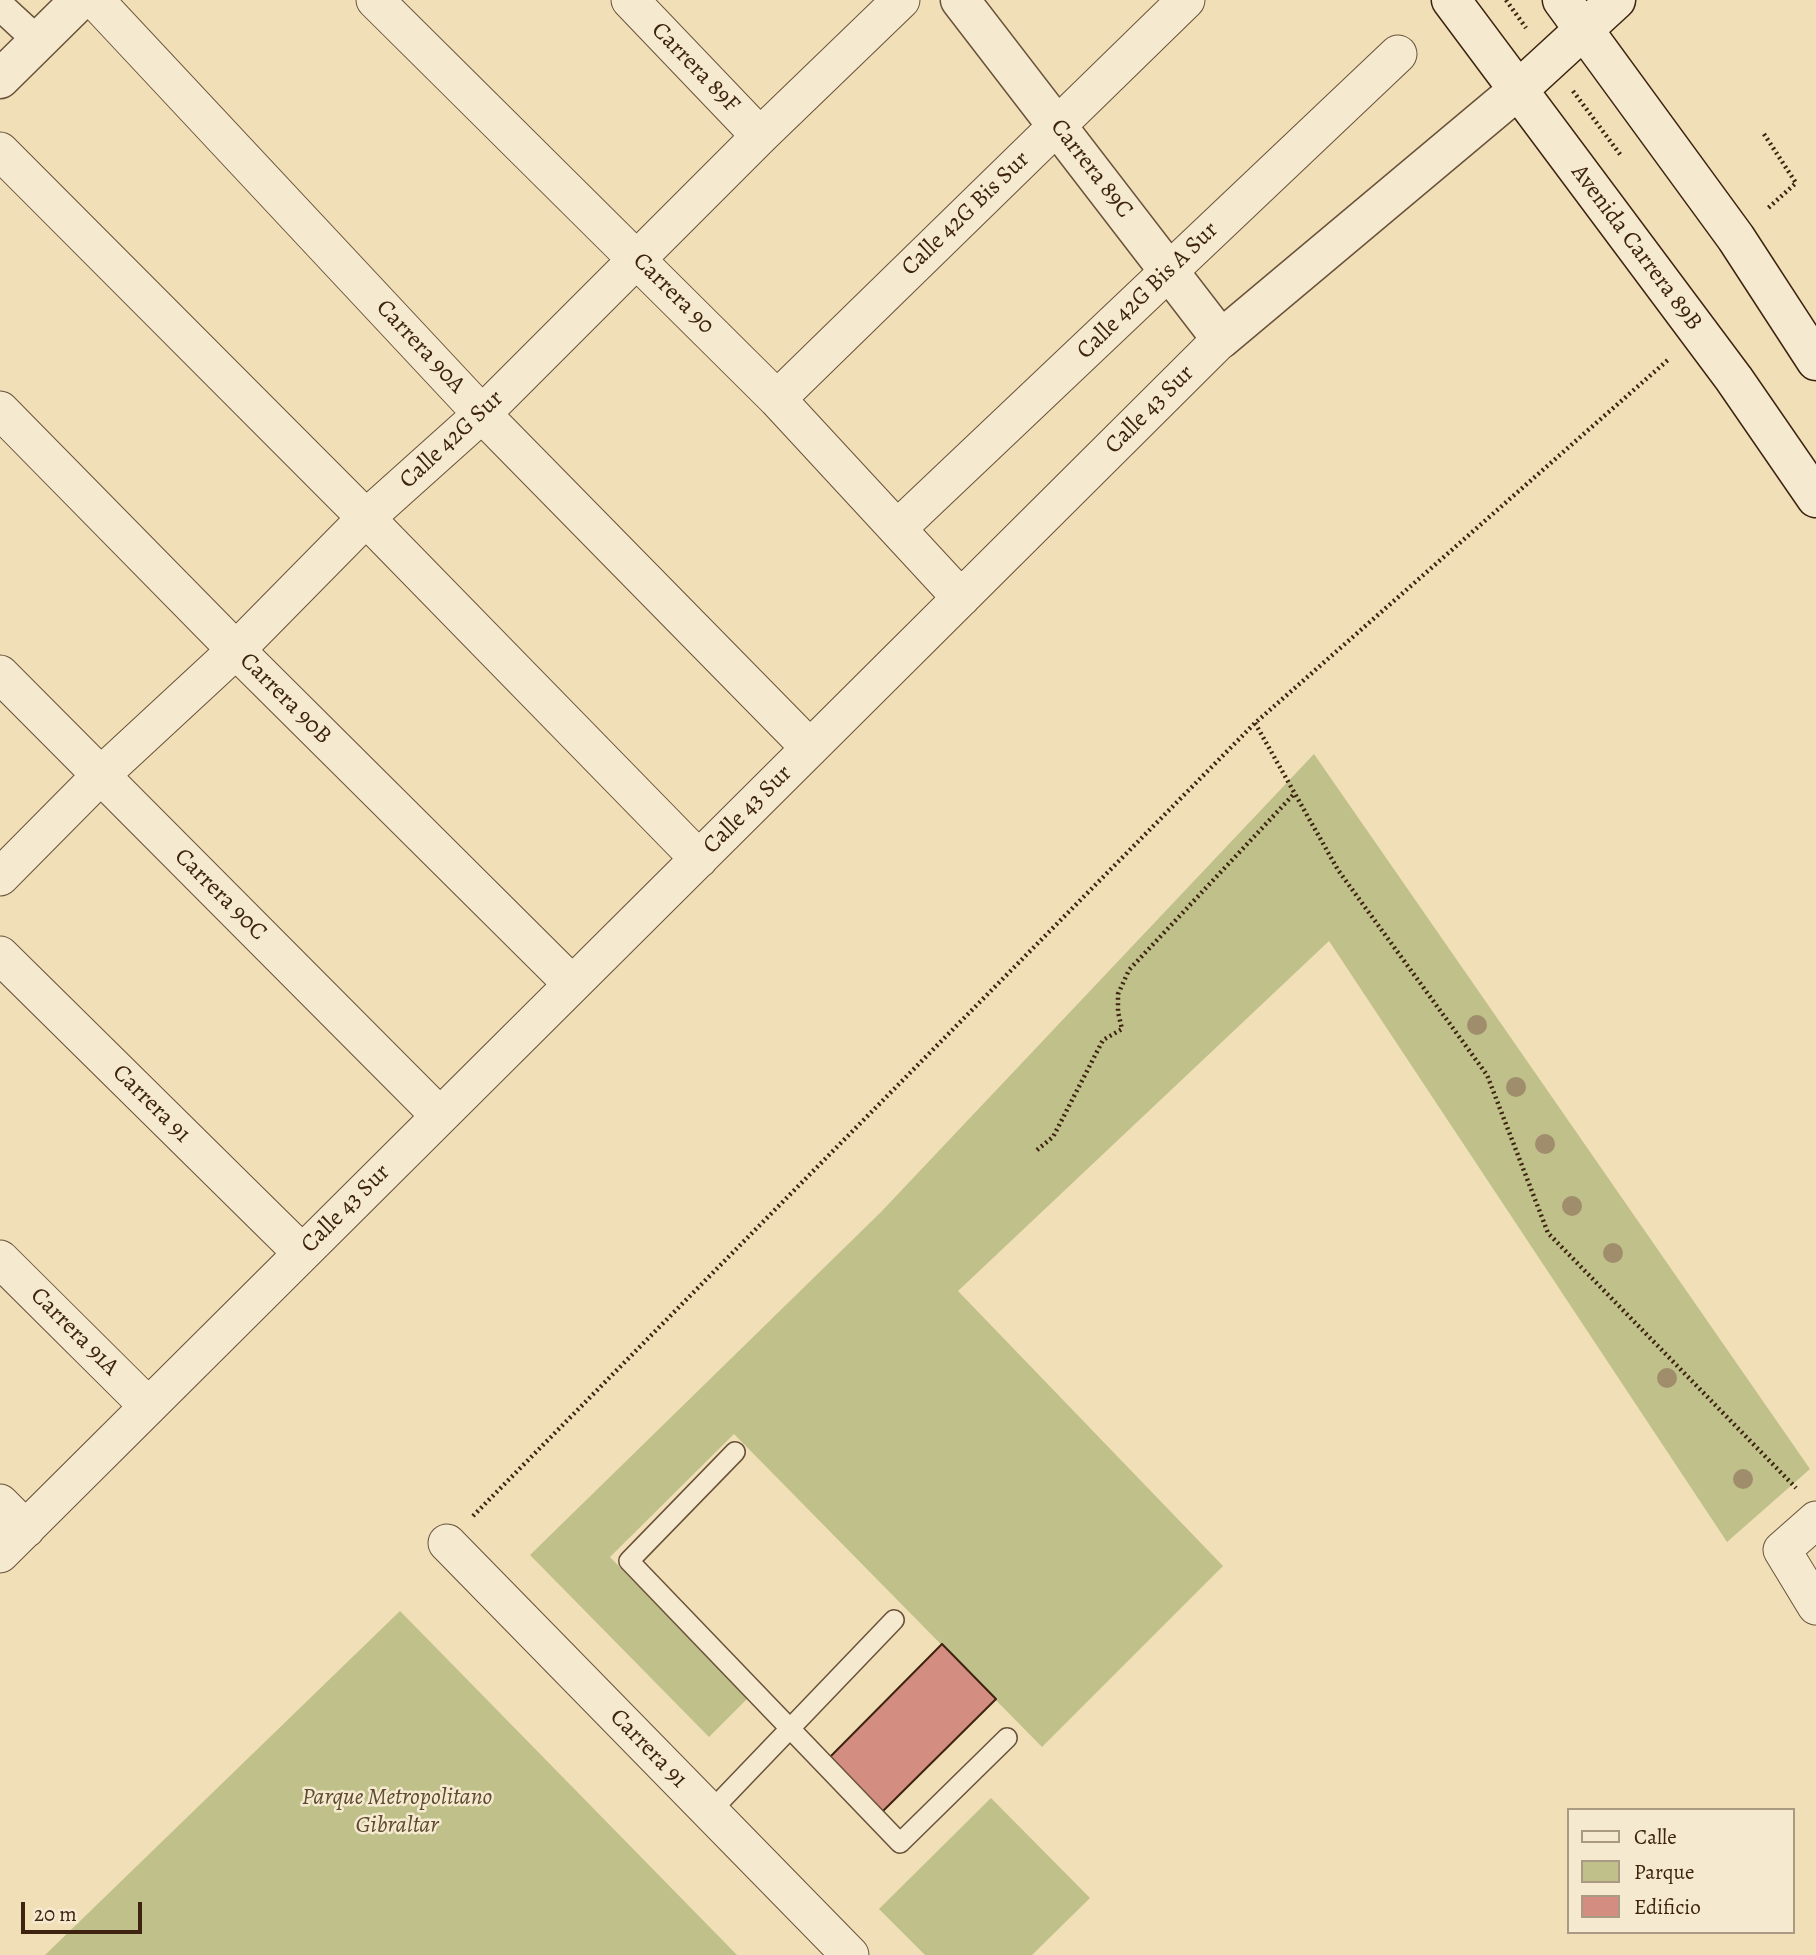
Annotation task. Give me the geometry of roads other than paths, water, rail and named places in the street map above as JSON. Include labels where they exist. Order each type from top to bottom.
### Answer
[{"type":"main road","points":[[0,79],[80,0]]},
{"type":"main road","name":"Carrera 89C","points":[[960,0],[1221,339]]},
{"type":"main road","name":"Avenida Carrera 89B","points":[[1451,0],[1726,369],[1816,498]]},
{"type":"main road","name":"Calle 43 Sur","points":[[1221,339],[1551,60],[1573,15],[1616,0]]},
{"type":"main road","points":[[1573,15],[1737,237],[1816,361]]},
{"type":"street","name":"Carrera 90A","points":[[95,0],[482,414],[810,748]]},
{"type":"street","name":"Carrera 90","points":[[374,0],[777,399],[961,598]]},
{"type":"street","name":"Calle 42G Sur","points":[[0,877],[101,775],[236,650],[366,518],[482,414],[760,136],[901,0]]},
{"type":"street","name":"Calle 42G Bis Sur","points":[[777,399],[1186,0]]},
{"type":"street","name":"Carrera 89F","points":[[632,1],[760,136]]},
{"type":"street","points":[[0,6],[38,41]]},
{"type":"street","name":"Calle 42G Bis A Sur","points":[[898,528],[1398,54]]},
{"type":"street","points":[[0,151],[366,518],[699,859]]},
{"type":"street","name":"Calle 43 Sur","points":[[0,1554],[1221,339]]},
{"type":"street","name":"Carrera 90B","points":[[0,410],[572,985]]},
{"type":"street","name":"Carrera 90C","points":[[0,674],[440,1116]]},
{"type":"street","name":"Carrera 91","points":[[0,955],[302,1253]]},
{"type":"street","name":"Carrera 91A","points":[[0,1259],[148,1406]]},
{"type":"street","points":[[0,1503],[26,1528]]},
{"type":"street","points":[[1816,1520],[1782,1550],[1816,1606]]},
{"type":"street","name":"Carrera 91","points":[[447,1543],[850,1955]]},
{"type":"lane","points":[[735,1452],[629,1560],[900,1843],[1007,1738]]},
{"type":"lane","points":[[710,1812],[894,1620]]},
{"type":"park label","name":"Parque Metropolitano Gibraltar","points":[[397,1812]]}]
